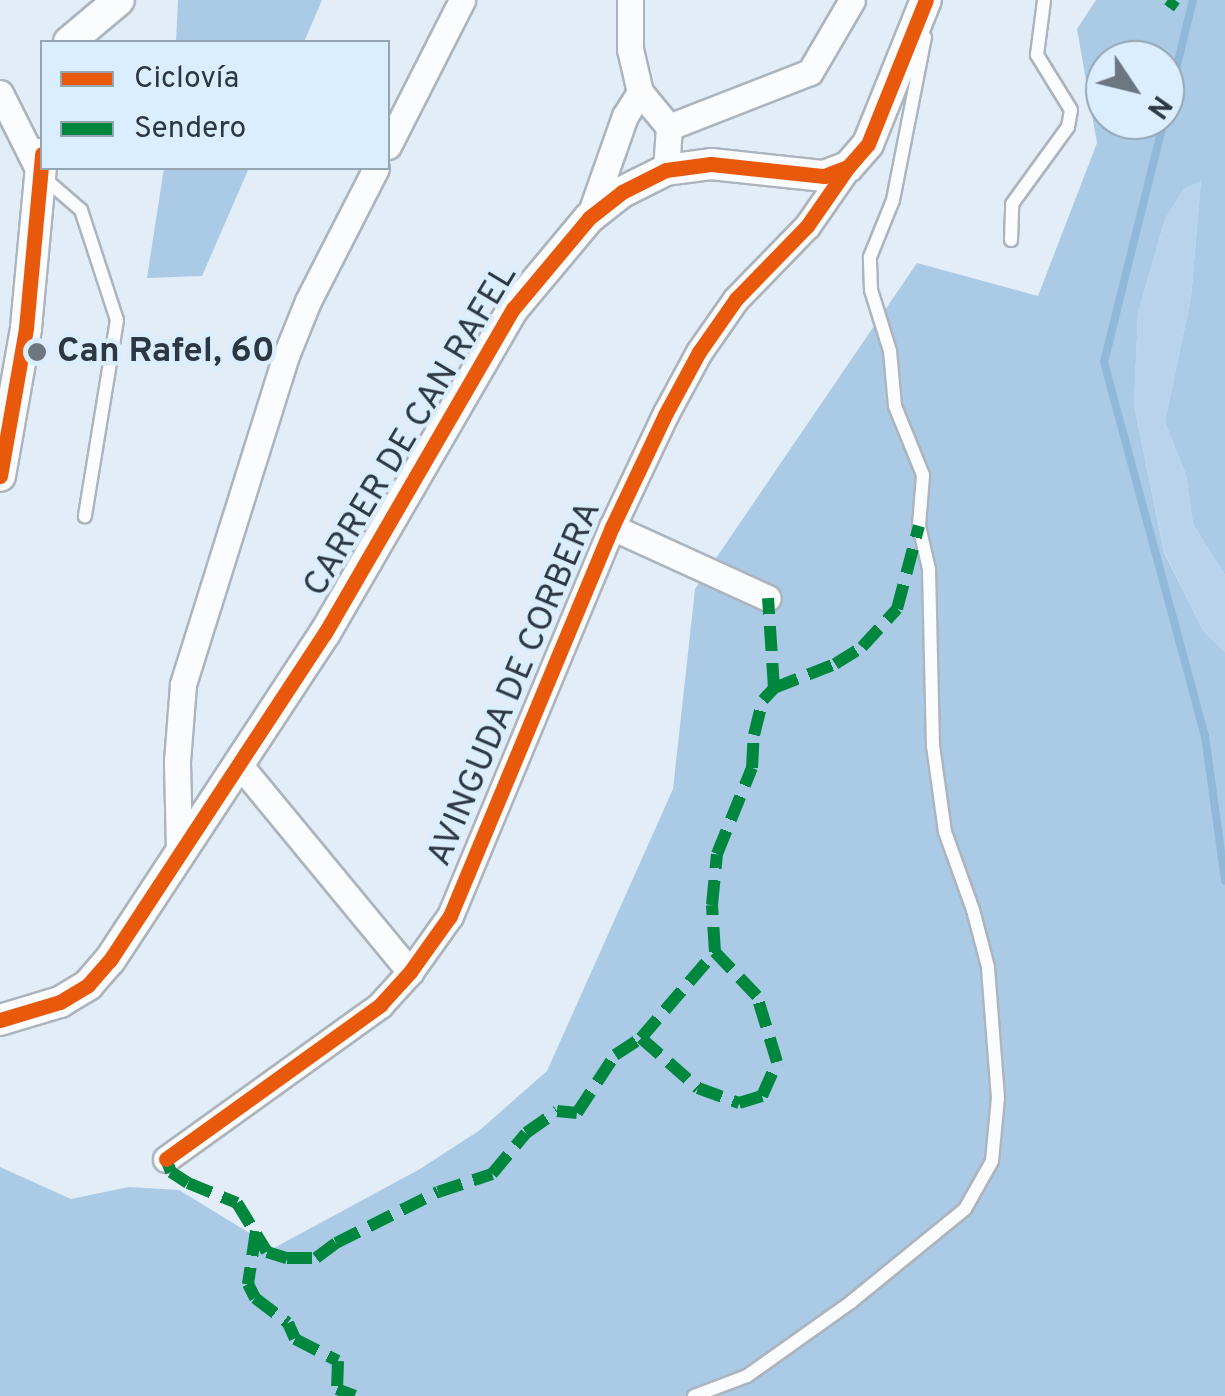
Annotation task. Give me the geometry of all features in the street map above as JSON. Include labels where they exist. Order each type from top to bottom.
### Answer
[{"type":"street","points":[[71,40],[119,0]]},
{"type":"street","points":[[390,142],[462,0]]},
{"type":"street","points":[[630,0],[630,49],[640,92],[669,127],[666,170]]},
{"type":"street","points":[[669,127],[810,72],[852,0]]},
{"type":"street","points":[[848,167],[868,144],[929,0]]},
{"type":"street","points":[[588,218],[625,116],[640,92]]},
{"type":"street","points":[[0,93],[40,162]]},
{"type":"street","name":"CARRER DE CAN RAFEL","points":[[0,1020],[60,1002],[88,985],[110,960],[360,574],[513,309],[588,218],[622,192],[666,170],[711,164],[824,176],[848,167]]},
{"type":"street","name":"AVINGUDA DE CORBERA","points":[[166,1160],[380,1005],[410,972],[450,916],[612,527],[699,352],[736,300],[806,226],[848,167]]},
{"type":"street","points":[[0,476],[26,328],[42,170]]},
{"type":"street","points":[[179,850],[176,762],[184,684],[285,358],[308,301],[375,170]]},
{"type":"street","points":[[612,527],[768,598]]},
{"type":"street","points":[[238,763],[410,972]]},
{"type":"lane","points":[[694,1396],[727,1387],[746,1376],[851,1302],[965,1208],[992,1160],[998,1098],[988,967],[974,910],[945,832],[933,746],[929,569],[919,526],[923,475],[895,406],[890,351],[870,290],[870,257],[893,200],[929,0]]},
{"type":"lane","points":[[1011,240],[1012,204],[1068,127],[1071,110],[1037,55],[1044,0]]},
{"type":"lane","points":[[46,170],[81,210],[117,320],[86,516]]},
{"type":"shaded area","points":[[178,0],[322,0],[305,40],[176,40]]},
{"type":"shaded area","points":[[1096,0],[1225,0],[1225,575],[1193,524],[1186,475],[1165,422],[1191,297],[1201,181],[1184,189],[1165,219],[1138,313],[1134,405],[1164,552],[1204,632],[1225,652],[1225,1396],[0,1396],[0,1167],[71,1199],[129,1187],[179,1190],[274,1248],[420,1169],[480,1130],[547,1071],[673,789],[695,589],[917,263],[1038,296],[1096,140],[1185,140],[1185,40],[1085,40],[1085,75],[1077,29]]},
{"type":"shaded area","points":[[164,170],[248,170],[202,276],[147,278]]},
{"type":"shaded area","points":[[1201,181],[1191,297],[1165,422],[1186,475],[1193,524],[1225,575],[1225,652],[1204,632],[1164,551],[1134,405],[1138,313],[1165,219],[1184,189]]},
{"type":"waterway","points":[[1183,40],[1193,0]]},
{"type":"waterway","points":[[1159,140],[1104,362],[1205,736],[1225,881]]},
{"type":"marked path","points":[[1169,8],[1175,0]]},
{"type":"marked path","points":[[774,688],[835,664],[862,647],[897,609],[919,526]]},
{"type":"marked path","points":[[166,1159],[171,1172],[188,1183],[237,1203],[267,1252],[287,1258],[316,1258],[336,1243],[438,1192],[492,1174],[526,1133],[557,1111],[577,1113],[615,1055],[641,1038],[715,952],[712,905],[717,854],[752,768],[754,735],[763,700],[774,688],[768,598]]},
{"type":"marked path","points":[[641,1038],[698,1088],[739,1103],[762,1096],[777,1062],[757,996],[715,952]]},
{"type":"marked path","points":[[256,1231],[248,1284],[255,1298],[288,1323],[295,1339],[338,1361],[337,1389],[355,1396]]},
{"type":"cycle path","points":[[0,1020],[60,1002],[88,985],[110,960],[325,633],[513,309],[589,218],[622,192],[666,170],[711,164],[824,176],[848,167],[868,144],[926,0]]},
{"type":"cycle path","points":[[166,1159],[380,1005],[410,972],[450,916],[612,527],[666,413],[699,352],[736,299],[807,226],[848,167]]},
{"type":"cycle path","points":[[0,476],[26,328],[41,170]]},
{"type":"place","name":"Can Rafel, 60","points":[[37,352]]}]
